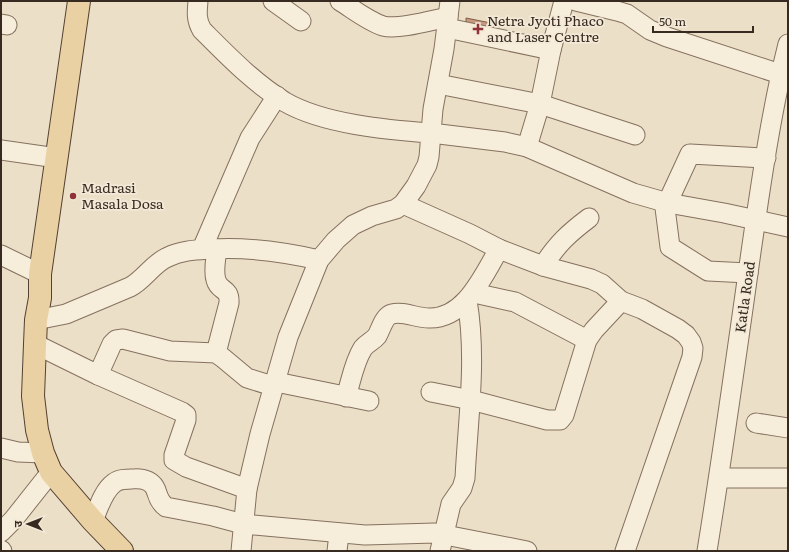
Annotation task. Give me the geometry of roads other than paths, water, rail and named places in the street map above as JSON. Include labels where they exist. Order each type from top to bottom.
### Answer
[{"type":"main road","points":[[79,1],[40,274],[40,298],[36,320],[33,396],[37,430],[47,462],[93,521],[122,551]]},
{"type":"main road","points":[[40,298],[51,275],[70,157],[91,1]]},
{"type":"street","points":[[198,1],[198,23],[202,30],[241,68],[277,96],[299,108],[336,120],[387,130],[431,133],[527,146],[633,193],[668,203],[788,227]]},
{"type":"street","points":[[340,1],[384,26],[402,26],[449,15],[551,50]]},
{"type":"street","points":[[527,146],[540,104],[551,50],[564,1]]},
{"type":"street","points":[[576,1],[617,10],[627,14],[650,30],[780,74]]},
{"type":"street","points":[[280,3],[302,21]]},
{"type":"street","points":[[241,551],[247,489],[255,452],[288,337],[319,260],[336,240],[353,225],[372,216],[396,209],[403,204],[416,186],[429,157],[433,109],[449,15]]},
{"type":"street","name":"Katla Road","points":[[706,551],[719,478],[766,158],[780,74],[788,44]]},
{"type":"street","points":[[438,84],[540,104],[635,135]]},
{"type":"street","points":[[216,353],[230,296],[227,291],[216,282],[210,249],[250,138],[277,96]]},
{"type":"street","points":[[1,150],[57,158]]},
{"type":"street","points":[[748,273],[708,270],[670,247],[666,208],[690,154],[766,158]]},
{"type":"street","points":[[403,204],[470,234],[499,249],[543,266],[591,279],[602,284],[621,301],[642,309],[678,329],[686,335],[691,342],[693,348],[692,357],[625,551]]},
{"type":"street","points":[[543,266],[552,251],[561,241],[589,218]]},
{"type":"street","points":[[36,320],[66,314],[115,294],[139,283],[161,260],[189,250],[241,248],[268,250],[319,260]]},
{"type":"street","points":[[346,397],[359,355],[364,346],[377,335],[387,317],[392,314],[430,318],[448,315],[470,296],[499,249]]},
{"type":"street","points":[[1,255],[40,274]]},
{"type":"street","points":[[470,296],[515,302],[587,340]]},
{"type":"street","points":[[442,543],[451,504],[462,488],[465,478],[472,366],[470,296]]},
{"type":"street","points":[[431,392],[471,400],[535,418],[560,420],[564,415],[587,340],[594,330],[621,301]]},
{"type":"street","points":[[98,376],[112,344],[116,340],[123,339],[170,351],[216,353],[247,378],[369,401]]},
{"type":"street","points":[[35,344],[98,376],[182,412],[186,415],[186,420],[174,455],[174,460],[186,467],[247,489]]},
{"type":"street","points":[[756,423],[788,428]]},
{"type":"street","points":[[1,448],[47,462],[13,520],[1,532]]},
{"type":"street","points":[[93,521],[107,491],[114,483],[122,479],[138,478],[148,481],[154,485],[160,503],[166,507],[213,516],[243,524],[338,542],[365,535],[435,533],[442,543],[527,551]]},
{"type":"street","points":[[719,478],[788,478]]},
{"type":"place","name":"Netra Jyoti Phaco and Laser Centre","points":[[478,29]]},
{"type":"place","name":"Madrasi Masala Dosa","points":[[73,196]]}]
